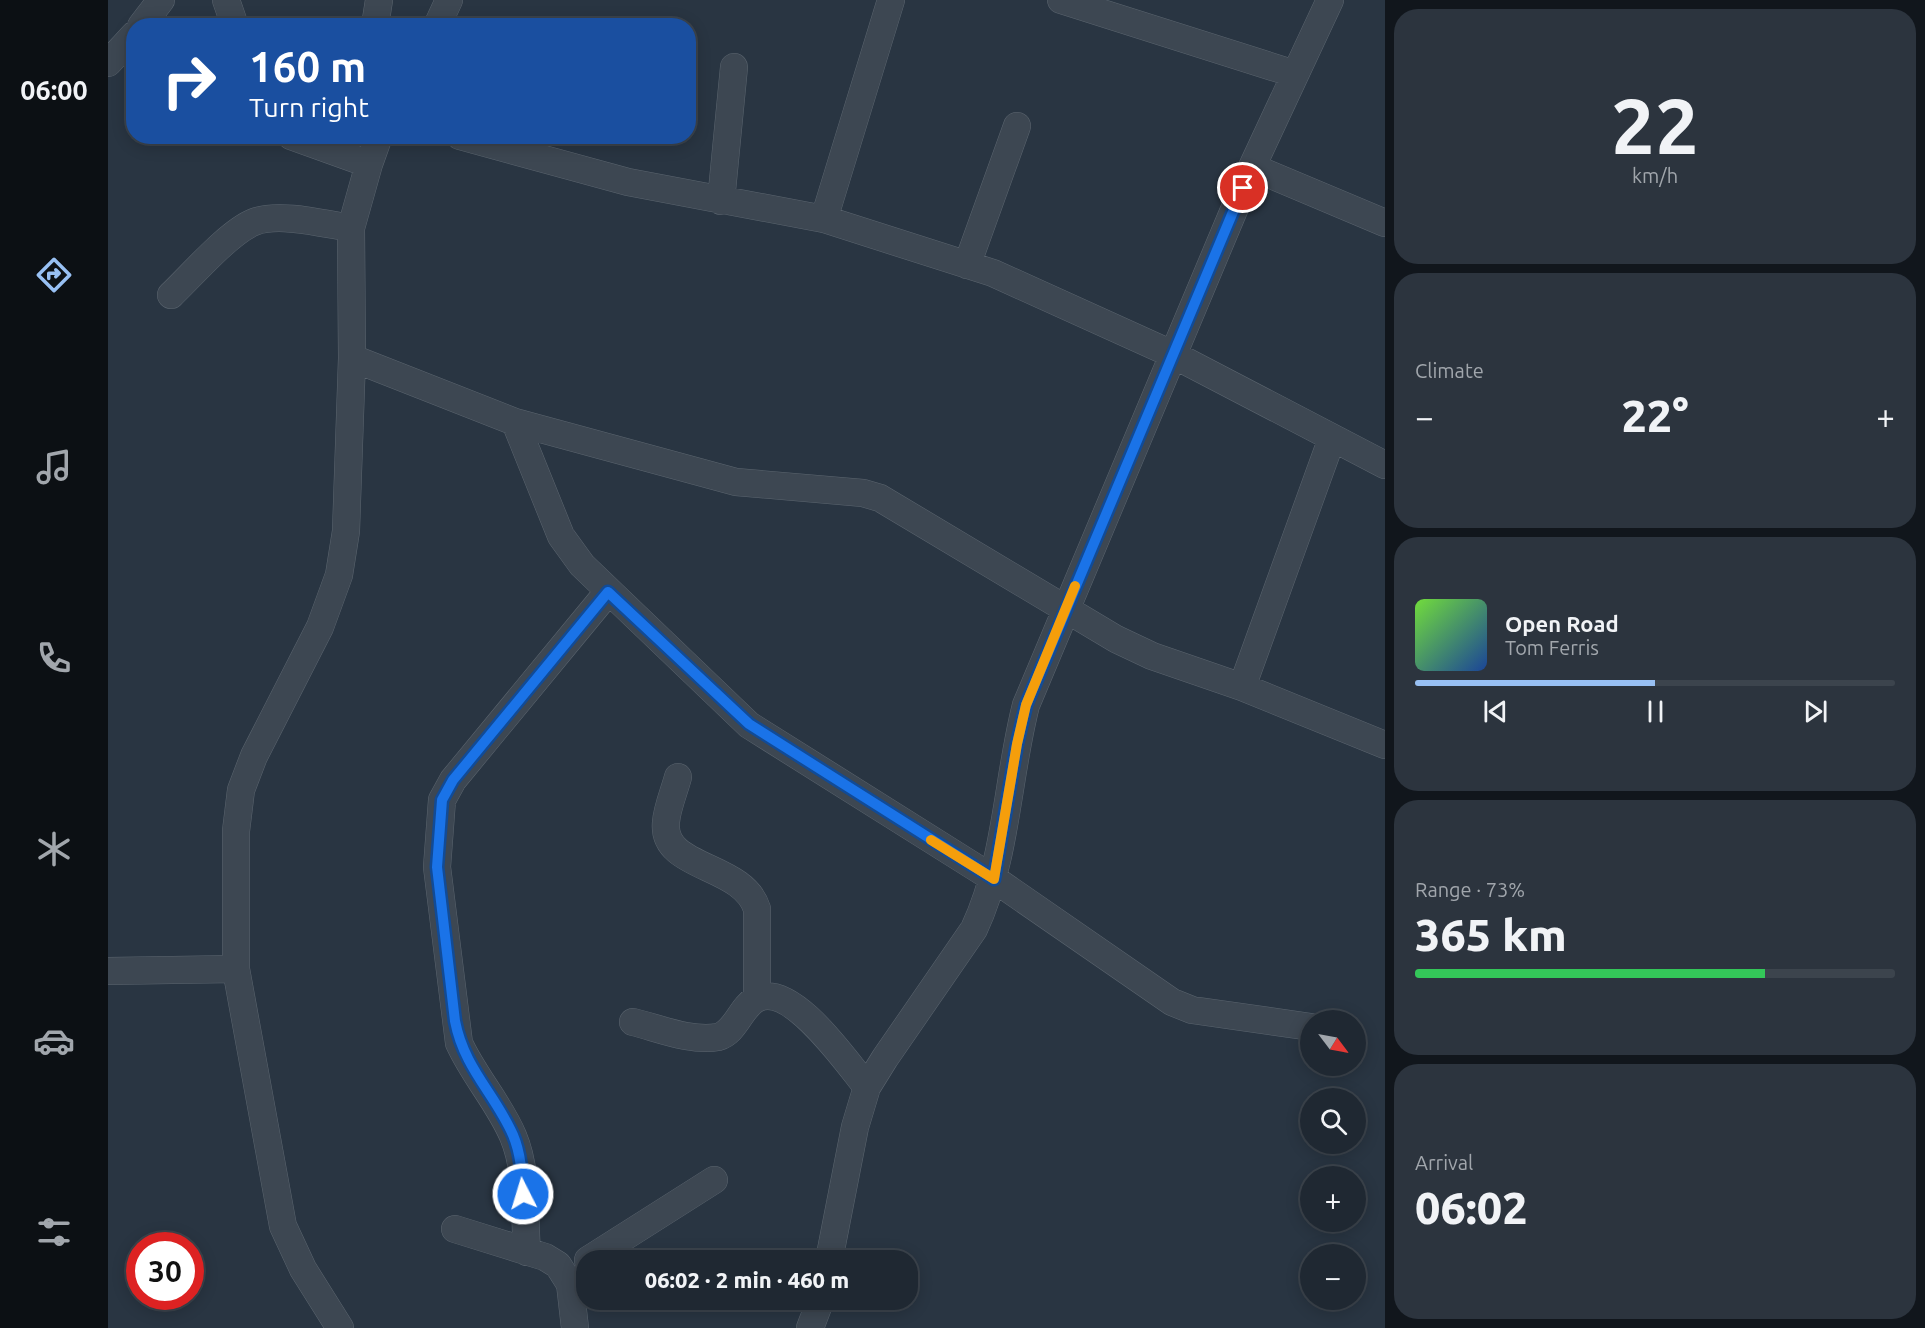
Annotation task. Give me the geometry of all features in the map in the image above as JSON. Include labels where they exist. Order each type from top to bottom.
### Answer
[{"type":"street","points":[[147,18],[161,0]]},
{"type":"street","points":[[226,0],[232,18]]},
{"type":"street","points":[[376,18],[378,0]]},
{"type":"street","points":[[441,18],[449,0]]},
{"type":"street","points":[[824,219],[891,0]]},
{"type":"street","points":[[1061,0],[1295,74]]},
{"type":"street","points":[[831,1250],[855,1127],[867,1087],[974,929],[994,879],[1026,705],[1252,167],[1330,0]]},
{"type":"street","points":[[108,63],[126,44]]},
{"type":"street","points":[[721,201],[734,67]]},
{"type":"street","points":[[967,265],[1017,126]]},
{"type":"street","points":[[313,144],[369,164]]},
{"type":"street","points":[[340,1328],[303,1269],[283,1226],[236,969],[236,831],[241,790],[254,756],[320,627],[339,575],[346,531],[352,358],[351,228],[376,144]]},
{"type":"street","points":[[489,144],[628,182],[824,219],[967,265],[1020,284],[1172,354],[1385,465]]},
{"type":"street","points":[[1252,167],[1385,224]]},
{"type":"street","points":[[171,295],[236,234],[255,222],[280,219],[351,228]]},
{"type":"street","points":[[352,358],[515,422],[736,482],[863,493],[880,498],[1065,610],[1152,656],[1242,687],[1385,745]]},
{"type":"street","points":[[515,422],[561,536],[582,565],[749,724],[994,879],[1172,1002],[1192,1010],[1300,1025]]},
{"type":"street","points":[[1242,687],[1332,438]]},
{"type":"street","points":[[527,1252],[519,1154],[512,1134],[468,1063],[459,1043],[437,867],[438,822],[442,800],[453,780],[608,592]]},
{"type":"street","points":[[678,777],[666,822],[667,838],[677,852],[742,885],[753,896],[758,909],[757,998]]},
{"type":"street","points":[[108,971],[236,969]]},
{"type":"street","points":[[633,1022],[690,1036],[720,1036],[733,1027],[746,1008],[757,998],[773,996],[791,1003],[809,1019],[867,1087]]},
{"type":"street","points":[[604,1250],[714,1180]]},
{"type":"street","points":[[455,1228],[558,1265],[576,1265]]},
{"type":"street","points":[[575,1328],[570,1284],[576,1273]]},
{"type":"street","points":[[810,1328],[817,1310]]},
{"type":"slow traffic","points":[[931,840],[994,879],[1026,705],[1075,586]]},
{"type":"route","points":[[523,1194],[519,1154],[512,1134],[468,1063],[459,1043],[455,1021],[437,867],[438,822],[442,800],[453,780],[608,592],[725,704],[749,724],[994,879],[1026,705],[1243,188]]}]
